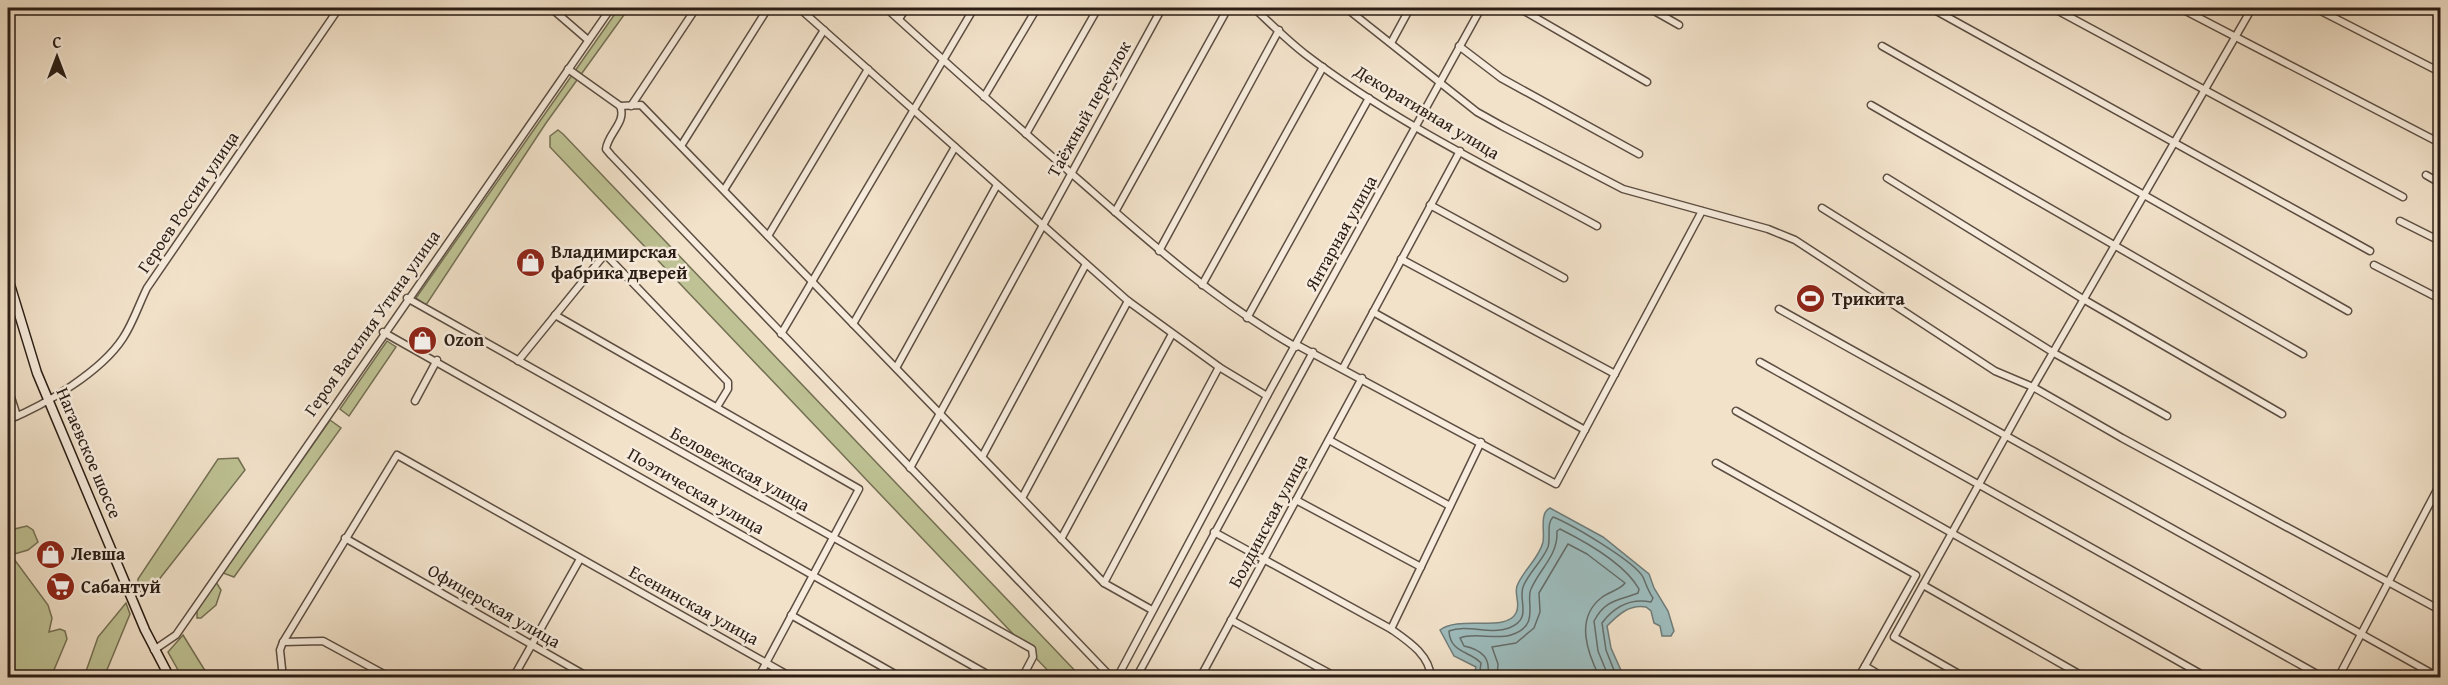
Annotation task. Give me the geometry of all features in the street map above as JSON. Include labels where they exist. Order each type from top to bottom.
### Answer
[{"type":"street","name":"Героев России улица","points":[[8,420],[50,401],[110,356],[123,338],[147,288],[339,8]]},
{"type":"street","points":[[551,8],[588,40]]},
{"type":"street","name":"Героя Василия Утина улица","points":[[154,651],[176,635],[383,332],[611,8]]},
{"type":"street","points":[[631,106],[696,8]]},
{"type":"street","points":[[681,146],[768,8]]},
{"type":"street","points":[[800,8],[1128,301],[1219,368],[1267,396]]},
{"type":"street","points":[[886,8],[1159,250],[1247,318],[1556,484],[1702,211]]},
{"type":"street","points":[[899,20],[906,8]]},
{"type":"street","points":[[781,334],[974,8]]},
{"type":"street","points":[[984,97],[1037,8]]},
{"type":"street","points":[[1026,134],[1098,8]]},
{"type":"street","name":"Таёжный переулок","points":[[909,468],[1162,8]]},
{"type":"street","points":[[1115,212],[1228,8]]},
{"type":"street","name":"Декоративная улица","points":[[1254,8],[1323,67],[1369,98],[1416,127],[1597,226]]},
{"type":"street","points":[[1346,8],[1477,112],[1623,189],[1768,229],[1795,240],[1995,371],[2033,387],[2122,438],[2440,610]]},
{"type":"street","points":[[1391,43],[1410,8]]},
{"type":"street","name":"Янтарная улица","points":[[1117,678],[1267,396],[1480,8]]},
{"type":"street","points":[[1519,8],[1647,82]]},
{"type":"street","points":[[1649,8],[1679,25]]},
{"type":"street","points":[[1931,8],[2370,251]]},
{"type":"street","points":[[2053,8],[2205,88],[2403,197]]},
{"type":"street","points":[[2180,8],[2440,143]]},
{"type":"street","points":[[1966,678],[1894,637],[2083,299],[2252,8]]},
{"type":"street","points":[[2315,8],[2440,72]]},
{"type":"street","points":[[724,190],[824,30]]},
{"type":"street","points":[[1159,250],[1279,30]]},
{"type":"street","points":[[1882,45],[2348,310]]},
{"type":"street","points":[[1459,46],[1501,78],[1639,154]]},
{"type":"street","points":[[1202,285],[1323,67]]},
{"type":"street","points":[[568,69],[620,106],[623,113],[621,119],[607,142],[606,149],[610,155],[1112,678]]},
{"type":"street","points":[[768,236],[868,69]]},
{"type":"street","points":[[1247,318],[1369,98]]},
{"type":"street","points":[[620,106],[641,105],[1104,583],[1152,610]]},
{"type":"street","points":[[1871,105],[2303,354]]},
{"type":"street","points":[[853,324],[956,147]]},
{"type":"street","points":[[1343,368],[1460,151]]},
{"type":"street","points":[[2426,175],[2440,183]]},
{"type":"street","points":[[1887,178],[2083,299],[2282,414]]},
{"type":"street","points":[[896,368],[997,184]]},
{"type":"street","points":[[1430,205],[1564,278]]},
{"type":"street","points":[[1822,208],[2054,353],[2167,416]]},
{"type":"street","points":[[2400,221],[2440,241]]},
{"type":"street","points":[[518,361],[602,254],[608,254],[728,382],[729,389],[717,407]]},
{"type":"street","points":[[1401,259],[1615,374]]},
{"type":"street","points":[[982,457],[1086,264]]},
{"type":"street","points":[[2374,265],[2440,299]]},
{"type":"street","name":"Нагаевское шоссе","points":[[8,279],[37,372],[154,651],[170,678]]},
{"type":"street","name":"Беловежская улица","points":[[407,298],[1032,649],[1033,657],[1022,678]]},
{"type":"street","points":[[1022,498],[1128,301]]},
{"type":"street","points":[[1779,309],[2440,678]]},
{"type":"street","points":[[1373,312],[1585,430]]},
{"type":"street","points":[[555,315],[857,486],[858,492],[758,678]]},
{"type":"street","name":"Поэтическая улица","points":[[383,332],[437,360],[994,678]]},
{"type":"street","points":[[1061,539],[1172,334]]},
{"type":"street","points":[[1136,678],[1313,352]]},
{"type":"street","points":[[415,402],[437,360]]},
{"type":"street","points":[[1760,362],[2324,678]]},
{"type":"street","points":[[1104,583],[1219,368]]},
{"type":"street","name":"Болдинская улица","points":[[1200,678],[1362,378]]},
{"type":"street","points":[[8,388],[17,416]]},
{"type":"street","points":[[1736,411],[2208,678]]},
{"type":"street","points":[[1329,440],[1450,506]]},
{"type":"street","points":[[1391,629],[1481,442]]},
{"type":"street","name":"Есенинская улица","points":[[345,538],[397,455],[793,678]]},
{"type":"street","points":[[1716,463],[1916,575],[1858,678]]},
{"type":"street","points":[[2338,678],[2391,582],[2440,484]]},
{"type":"street","points":[[1296,501],[1421,567]]},
{"type":"street","points":[[1214,532],[1391,629],[1416,647],[1431,670],[1431,678]]},
{"type":"street","points":[[283,678],[280,650],[283,642],[345,538]]},
{"type":"street","name":"Офицерская улица","points":[[345,538],[590,678]]},
{"type":"street","points":[[513,678],[580,559]]},
{"type":"street","points":[[1923,585],[2085,678]]},
{"type":"street","points":[[791,615],[902,678]]},
{"type":"street","points":[[1231,620],[1338,678]]},
{"type":"street","points":[[283,642],[323,641],[391,678]]},
{"type":"street","points":[[1865,666],[1885,678]]},
{"type":"green space","points":[[619,8],[629,8],[546,123],[426,305],[416,298]]},
{"type":"green space","points":[[558,130],[1081,677],[1054,677],[550,147],[550,136]]},
{"type":"green space","points":[[387,341],[396,347],[349,416],[340,409]]},
{"type":"green space","points":[[330,420],[341,428],[234,577],[223,573]]},
{"type":"green space","points":[[238,458],[245,470],[150,591],[138,592],[138,579],[218,459]]},
{"type":"green space","points":[[8,510],[14,529],[27,526],[33,530],[38,542],[28,550],[11,555],[48,605],[52,618],[49,632],[60,629],[65,631],[67,639],[51,677],[8,677]]},
{"type":"green space","points":[[216,582],[221,590],[216,605],[201,618],[197,618],[197,608]]},
{"type":"green space","points":[[126,603],[130,614],[104,677],[84,677],[98,637]]},
{"type":"green space","points":[[183,635],[209,677],[182,677],[168,652]]},
{"type":"water","points":[[1550,508],[1603,537],[1649,574],[1654,588],[1668,611],[1674,631],[1671,636],[1662,636],[1660,626],[1654,623],[1651,611],[1646,607],[1634,607],[1615,618],[1607,626],[1611,648],[1624,677],[1473,677],[1476,667],[1454,656],[1440,630],[1458,624],[1493,623],[1511,619],[1518,606],[1517,586],[1541,548],[1543,518]]},
{"type":"place","name":"Владимирская фабрика дверей","points":[[530,262]]},
{"type":"place","name":"Трикита","points":[[1811,299]]},
{"type":"place","name":"Ozon","points":[[423,340]]},
{"type":"place","name":"Левша","points":[[50,554]]},
{"type":"place","name":"Сабантуй","points":[[60,587]]}]
